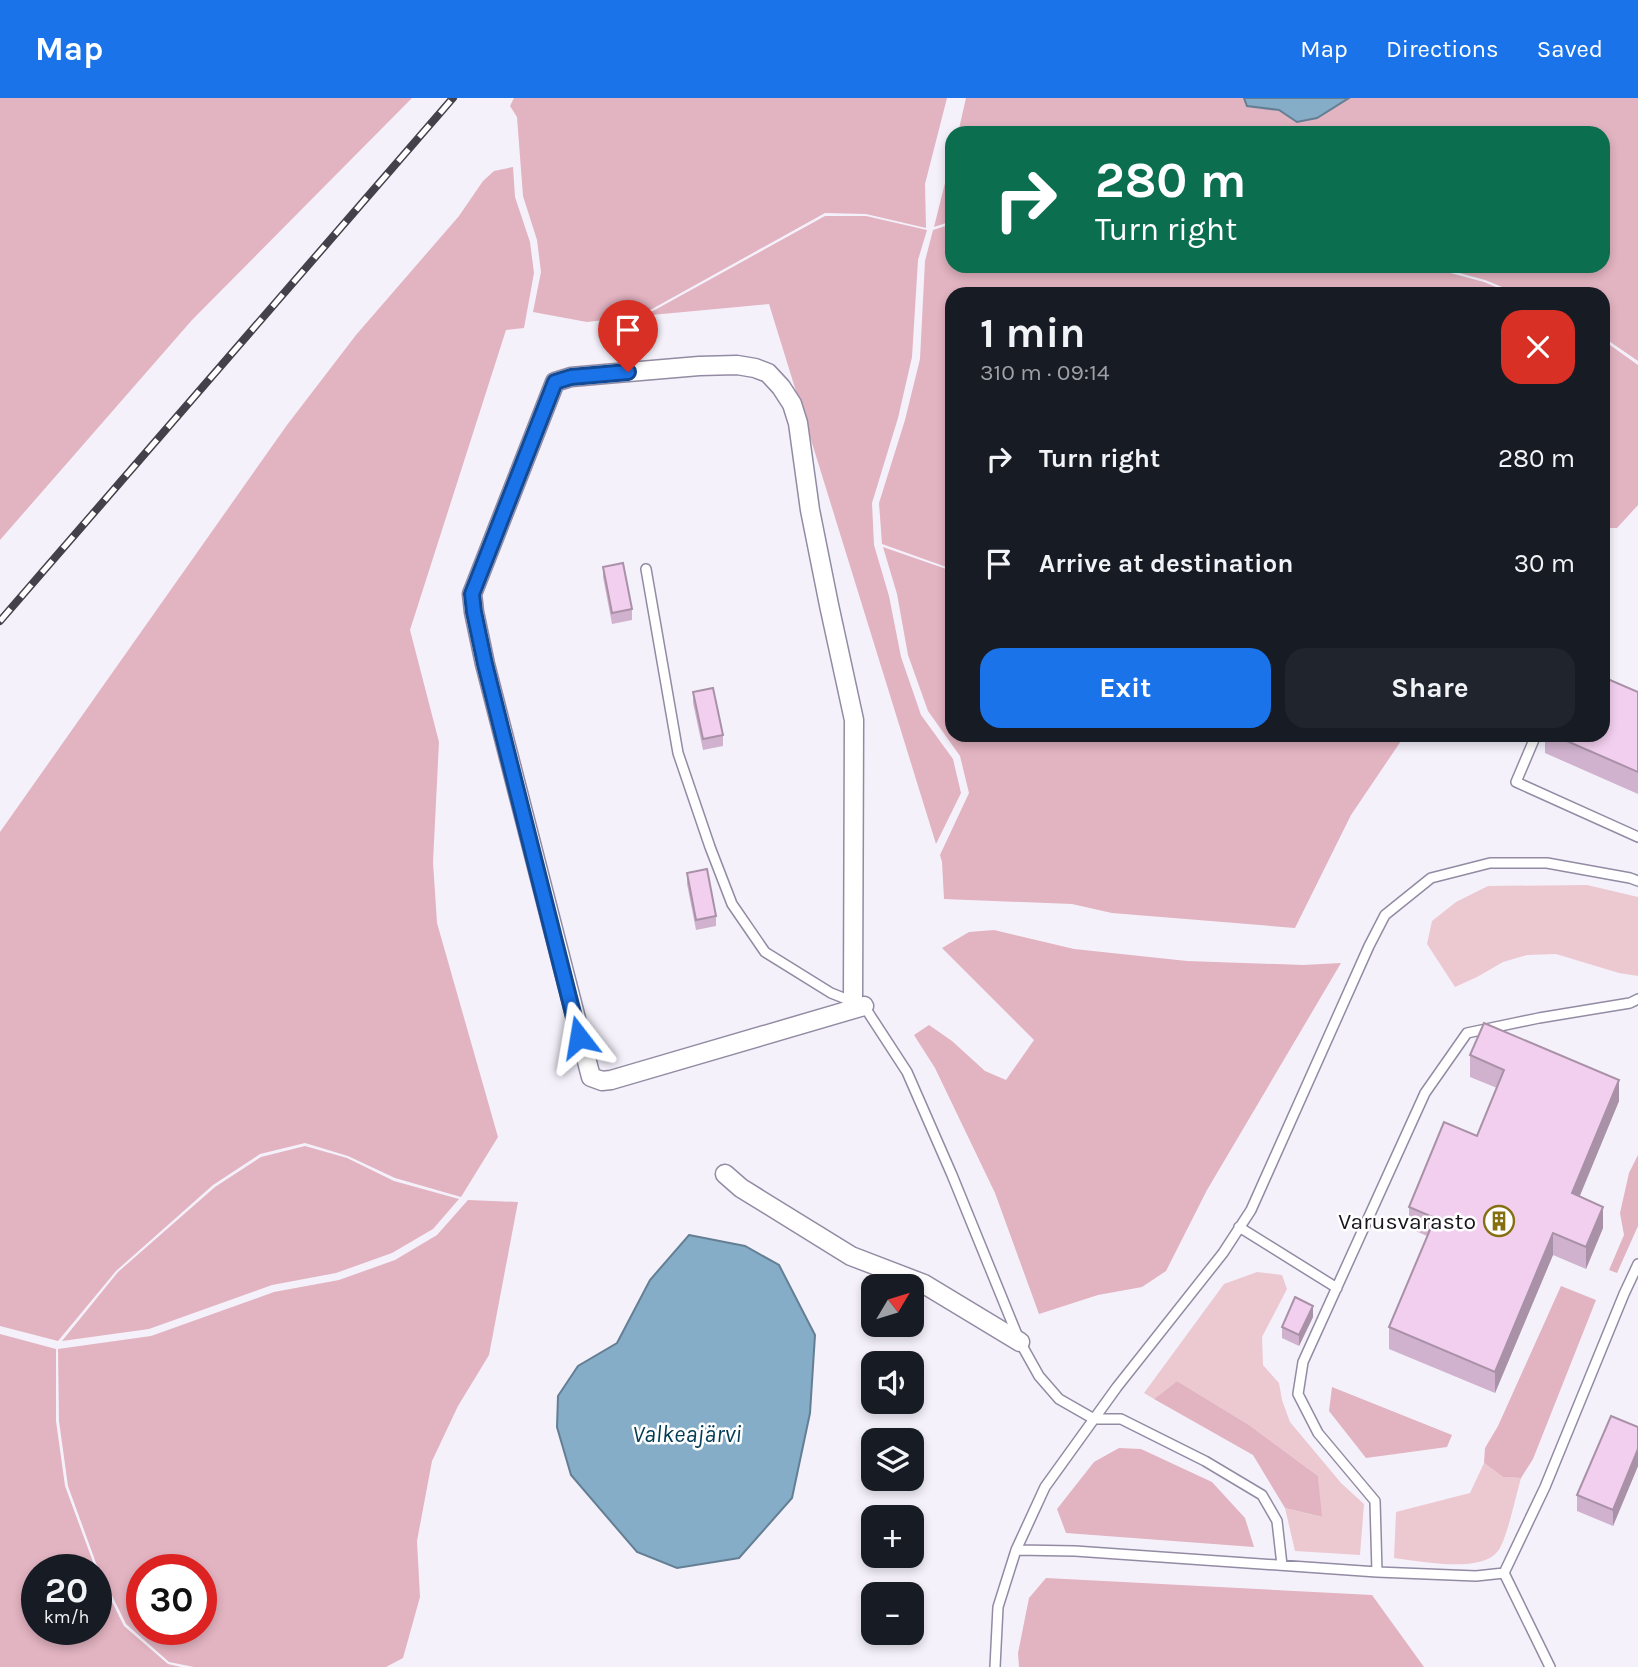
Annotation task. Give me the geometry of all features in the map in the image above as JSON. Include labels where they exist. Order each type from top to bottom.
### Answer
[{"type":"street","points":[[737,365],[768,373],[792,404],[798,423],[823,578],[854,720],[859,1004],[611,1080],[602,1081],[591,1077],[485,664],[472,594],[555,382],[571,377],[737,365]]},
{"type":"street","points":[[725,1174],[741,1188],[851,1256],[924,1284],[1020,1342]]},
{"type":"lane","points":[[646,569],[678,753],[732,904],[765,952],[831,993],[859,1004],[907,1072],[1020,1342],[1039,1377],[1059,1399],[1094,1419],[1121,1419],[1205,1461],[1262,1494],[1277,1521],[1282,1564]]},
{"type":"lane","points":[[1533,742],[1516,782],[1638,837]]},
{"type":"lane","points":[[995,1667],[998,1607],[1016,1550],[1045,1487],[1117,1387],[1223,1253],[1251,1210],[1385,915],[1431,878],[1490,863],[1546,863],[1638,881]]},
{"type":"lane","points":[[1377,1572],[1375,1502],[1318,1433],[1298,1394],[1303,1362],[1425,1093],[1467,1033],[1630,1003],[1638,999]]},
{"type":"lane","points":[[1240,1227],[1337,1288]]},
{"type":"lane","points":[[1504,1573],[1545,1487],[1638,1264]]},
{"type":"lane","points":[[1016,1550],[1075,1551],[1377,1572],[1476,1576],[1504,1573]]},
{"type":"lane","points":[[1504,1573],[1550,1667]]},
{"type":"shaded area","points":[[0,98],[412,98],[192,320],[0,540]]},
{"type":"shaded area","points":[[514,98],[947,98],[925,184],[926,228],[866,214],[825,213],[652,309],[614,319],[587,322],[533,312],[541,272],[537,240],[523,196],[517,117],[510,106]]},
{"type":"shaded area","points":[[966,98],[1244,98],[1247,106],[1281,111],[1297,122],[1349,98],[1638,98],[1638,361],[1610,342],[1610,287],[1502,287],[1460,273],[1610,273],[1610,126],[960,126]]},
{"type":"shaded area","points":[[513,167],[515,197],[530,242],[534,273],[524,328],[506,330],[410,630],[439,742],[433,862],[437,923],[498,1137],[461,1197],[395,1178],[348,1156],[305,1143],[260,1154],[213,1185],[116,1271],[58,1341],[0,1326],[0,832],[287,425],[356,335],[459,216],[483,181],[494,171]]},
{"type":"shaded area","points":[[945,183],[945,223],[934,227]]},
{"type":"shaded area","points":[[825,216],[866,216],[927,230],[918,260],[912,357],[898,418],[872,503],[874,545],[889,596],[901,657],[921,715],[953,759],[961,793],[936,844],[769,304],[630,317],[653,311]]},
{"type":"shaded area","points":[[945,226],[945,273],[1450,273],[1496,287],[945,287],[945,566],[882,544],[879,503],[905,420],[920,359],[925,261],[933,230]]},
{"type":"shaded area","points":[[1610,345],[1638,365],[1638,505],[1617,528],[1610,528]]},
{"type":"shaded area","points":[[883,547],[945,569],[945,735],[928,711],[908,655],[897,594]]},
{"type":"shaded area","points":[[950,742],[1400,742],[1351,815],[1295,928],[1112,913],[1072,904],[944,899],[940,855],[969,793],[960,756]]},
{"type":"shaded area","points":[[1587,885],[1638,897],[1638,976],[1556,954],[1527,955],[1503,962],[1455,987],[1427,944],[1432,921],[1456,902],[1488,886]]},
{"type":"shaded area","points":[[994,930],[1074,949],[1187,961],[1303,965],[1341,963],[1207,1190],[1166,1271],[1142,1287],[1098,1295],[1039,1314],[995,1193],[935,1068],[914,1035],[929,1025],[952,1041],[985,1071],[1006,1080],[1034,1040],[942,948],[969,932]]},
{"type":"shaded area","points":[[305,1146],[347,1158],[394,1181],[459,1199],[433,1229],[392,1253],[336,1273],[272,1285],[149,1329],[62,1341],[118,1272],[215,1187],[261,1157]]},
{"type":"shaded area","points":[[1638,1155],[1638,1226],[1617,1273],[1609,1270],[1624,1235],[1620,1213],[1629,1173]]},
{"type":"shaded area","points":[[468,1200],[518,1202],[489,1355],[458,1406],[432,1461],[417,1541],[420,1597],[403,1658],[386,1667],[194,1667],[169,1662],[150,1645],[217,1645],[217,1554],[126,1554],[126,1624],[112,1596],[112,1554],[93,1554],[68,1486],[59,1421],[58,1349],[151,1336],[274,1292],[339,1280],[395,1260],[437,1235]]},
{"type":"shaded area","points":[[1257,1272],[1282,1275],[1287,1289],[1262,1337],[1263,1365],[1279,1383],[1290,1422],[1341,1483],[1364,1504],[1360,1555],[1295,1551],[1285,1508],[1321,1517],[1318,1476],[1249,1425],[1177,1381],[1154,1399],[1144,1393],[1224,1284]]},
{"type":"shaded area","points":[[1561,1286],[1596,1300],[1533,1459],[1521,1478],[1503,1477],[1484,1463],[1485,1448],[1498,1426]]},
{"type":"shaded area","points":[[0,1334],[56,1349],[56,1421],[65,1486],[90,1554],[21,1554],[21,1645],[112,1645],[112,1602],[126,1628],[126,1645],[146,1645],[168,1664],[181,1667],[0,1667]]},
{"type":"shaded area","points":[[1177,1381],[1249,1425],[1318,1476],[1322,1517],[1285,1508],[1253,1455],[1154,1399]]},
{"type":"shaded area","points":[[1332,1387],[1452,1435],[1447,1447],[1366,1458],[1329,1411]]},
{"type":"shaded area","points":[[1119,1448],[1141,1449],[1212,1482],[1245,1518],[1254,1547],[1066,1533],[1057,1509],[1094,1462]]},
{"type":"shaded area","points":[[1484,1463],[1503,1477],[1521,1478],[1508,1527],[1498,1551],[1490,1558],[1464,1564],[1394,1558],[1396,1512],[1470,1493]]},
{"type":"shaded area","points":[[1046,1578],[1372,1595],[1424,1667],[1019,1667],[1018,1653],[1029,1598]]},
{"type":"water","points":[[1244,98],[1349,98],[1317,118],[1297,122],[1279,110],[1247,106]]},
{"type":"water","name":"Valkeajärvi","points":[[689,1235],[745,1246],[779,1265],[815,1335],[810,1413],[792,1498],[739,1558],[677,1568],[637,1552],[571,1475],[557,1427],[558,1396],[578,1366],[617,1343],[650,1280]]},
{"type":"building","points":[[623,563],[632,609],[612,613],[603,567]]},
{"type":"building","points":[[1610,680],[1638,692],[1638,772],[1569,742],[1610,742]]},
{"type":"building","points":[[713,688],[723,735],[703,739],[693,692]]},
{"type":"building","points":[[707,869],[716,916],[696,920],[687,873]]},
{"type":"building","name":"Varusvarasto","points":[[1484,1023],[1619,1080],[1572,1193],[1603,1207],[1586,1247],[1553,1233],[1495,1372],[1389,1327],[1435,1218],[1409,1207],[1444,1122],[1477,1136],[1504,1070],[1470,1055]]},
{"type":"building","points":[[1295,1297],[1313,1306],[1299,1335],[1282,1327]]},
{"type":"building","points":[[1611,1416],[1638,1427],[1638,1449],[1613,1510],[1577,1495]]},
{"type":"railway","points":[[0,621],[453,98]]},
{"type":"place","name":"Varusvarasto","points":[[1499,1221]]},
{"type":"route","points":[[579,1037],[485,664],[472,594],[555,382],[571,377],[628,372]]}]
